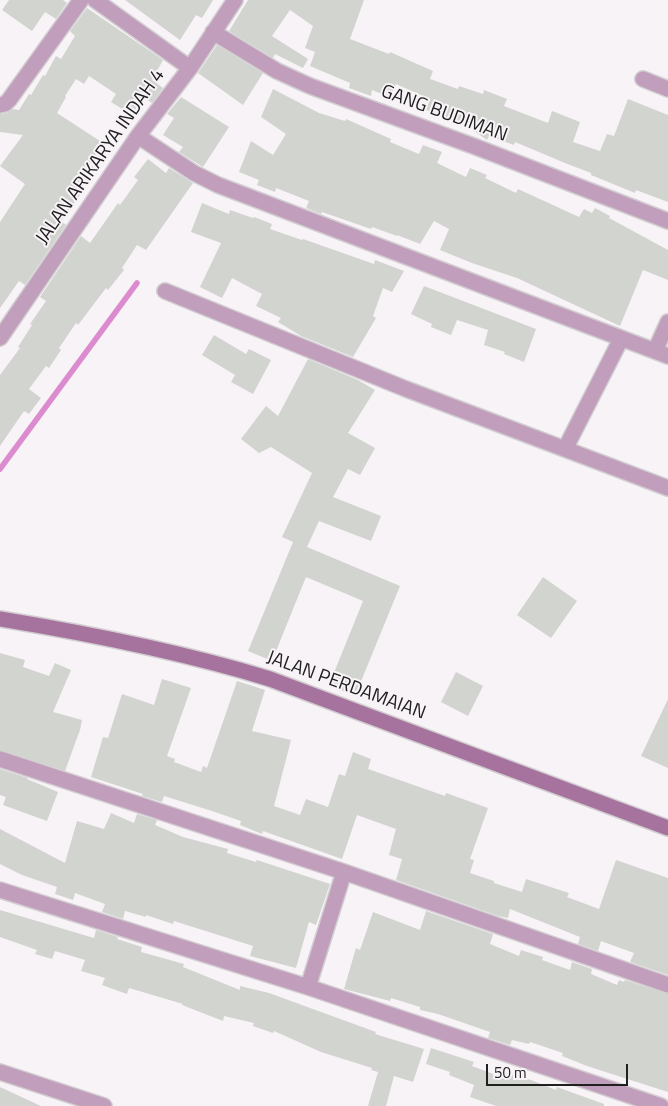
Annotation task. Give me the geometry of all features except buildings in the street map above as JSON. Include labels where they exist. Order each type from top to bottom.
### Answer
[{"type":"street","points":[[0,105],[5,104],[9,100],[81,0]]},
{"type":"street","points":[[95,0],[190,68]]},
{"type":"street","name":"JALAN ARIKARYA INDAH 4","points":[[0,338],[138,136],[190,68],[235,0]]},
{"type":"street","name":"GANG BUDIMAN","points":[[213,32],[277,72],[310,86],[668,221]]},
{"type":"street","points":[[643,79],[668,89]]},
{"type":"street","points":[[138,136],[194,173],[218,185],[621,339],[662,353],[668,322]]},
{"type":"street","points":[[165,291],[406,389],[668,488]]},
{"type":"street","points":[[565,449],[621,339]]},
{"type":"street","name":"JALAN PERDAMAIAN","points":[[0,619],[137,645],[270,679],[668,828]]},
{"type":"street","points":[[0,759],[344,872],[668,985]]},
{"type":"street","points":[[308,987],[344,872]]},
{"type":"street","points":[[0,890],[308,987],[661,1106]]},
{"type":"street","points":[[0,1072],[104,1106]]},
{"type":"waterway","points":[[0,469],[137,283]]}]
